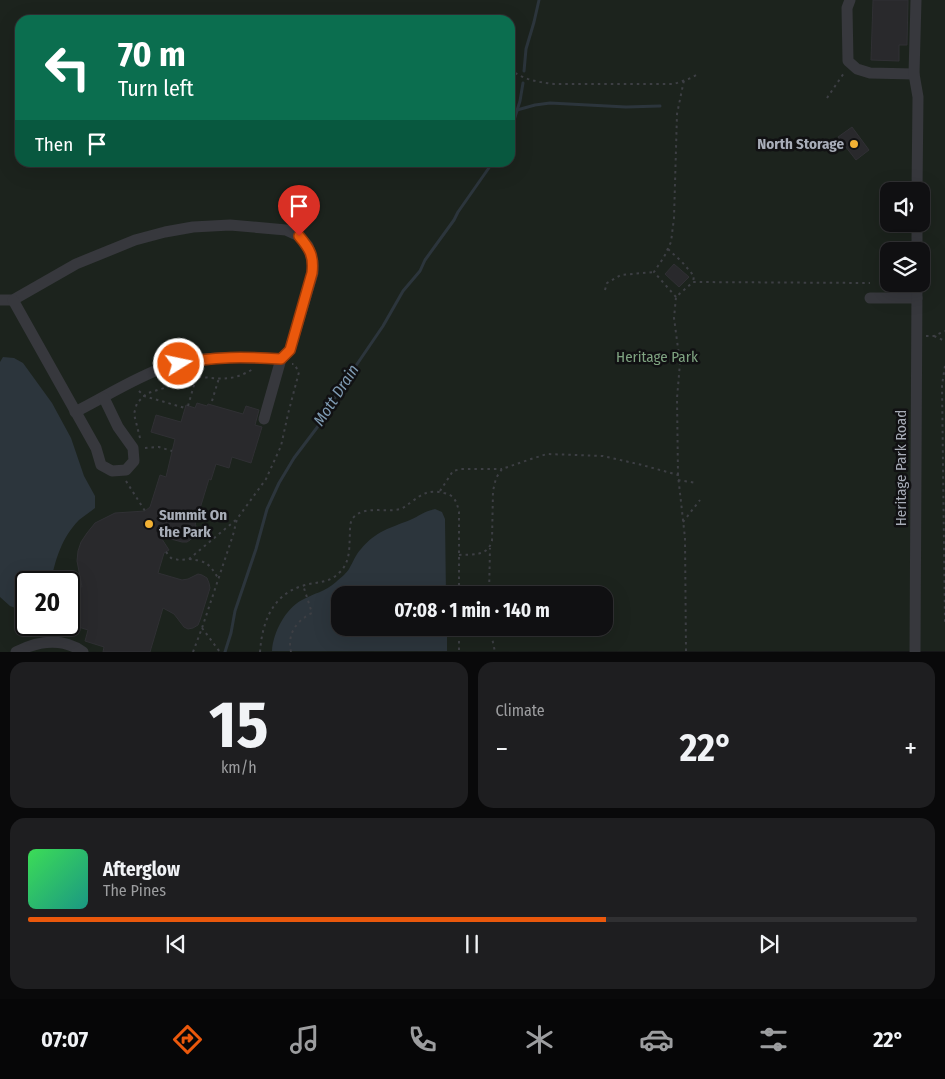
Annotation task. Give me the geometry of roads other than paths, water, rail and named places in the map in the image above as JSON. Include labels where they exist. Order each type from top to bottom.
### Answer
[{"type":"street","points":[[850,0],[847,8],[848,61],[857,69],[870,73],[914,74]]},
{"type":"street","points":[[916,0],[914,74],[918,97],[917,182]]},
{"type":"street","points":[[0,300],[13,300],[76,264],[135,240],[165,232],[193,227],[230,225],[286,230],[299,236],[308,246],[313,262],[312,273],[290,350],[280,362],[264,419]]},
{"type":"street","name":"Heritage Park Road","points":[[915,652],[917,292]]},
{"type":"street","points":[[870,298],[917,298]]},
{"type":"street","points":[[13,300],[96,448],[101,465],[112,471],[126,470],[134,461],[133,448],[118,427],[104,398]]},
{"type":"street","points":[[75,412],[138,378],[167,367],[196,360],[258,358],[280,362]]},
{"type":"street","points":[[16,652],[27,646],[46,642],[64,643],[83,652]]},
{"type":"waterway","name":"Mott Drain","points":[[524,71],[526,49],[539,0]]},
{"type":"waterway","name":"Mott Drain","points":[[515,117],[523,83]]},
{"type":"waterway","points":[[517,110],[550,103],[626,107],[660,106]]},
{"type":"waterway","name":"Mott Drain","points":[[225,652],[235,611],[267,509],[279,483],[294,458],[322,421],[336,395],[383,326],[403,291],[420,271],[425,260],[490,167]]},
{"type":"place","name":"North Storage","points":[[854,144]]},
{"type":"place","name":"Summit On the Park","points":[[149,524]]},
{"type":"park label","name":"Heritage Park","points":[[657,357]]}]
